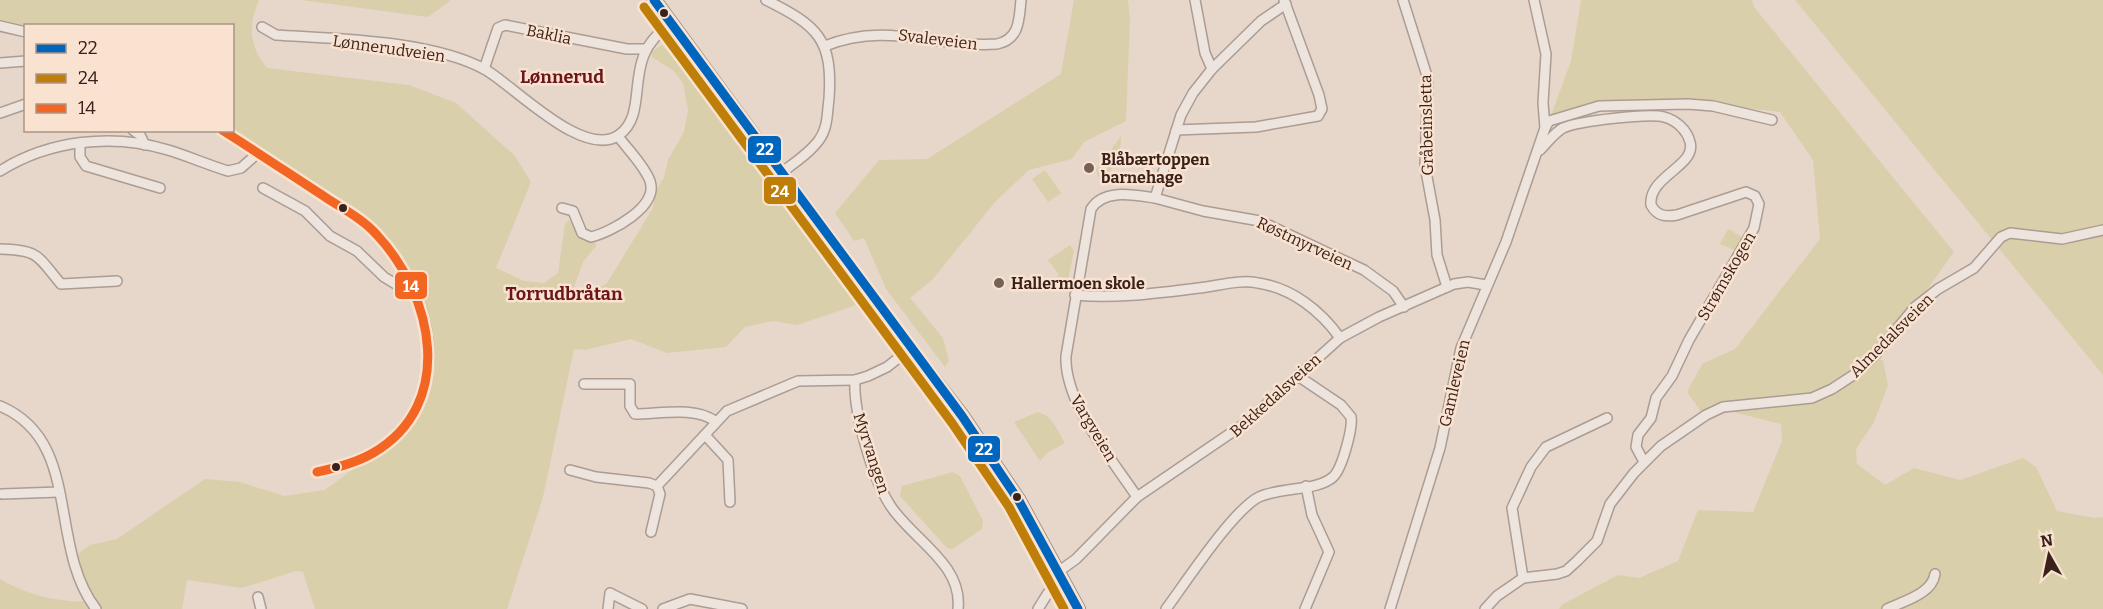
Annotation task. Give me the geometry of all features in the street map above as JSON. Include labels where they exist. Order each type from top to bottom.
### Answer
[{"type":"main road","points":[[645,0],[962,416],[1004,478],[1078,609]]},
{"type":"main road","points":[[654,0],[667,27]]},
{"type":"street","points":[[766,0],[807,21],[825,46],[829,56],[830,78],[825,127],[813,147],[779,174]]},
{"type":"street","name":"Svaleveien","points":[[825,46],[846,38],[884,33],[997,44],[1009,40],[1016,32],[1021,0]]},
{"type":"street","points":[[1195,0],[1205,53],[1212,69]]},
{"type":"street","name":"Gråbeinsletta","points":[[1403,0],[1428,79],[1425,166],[1435,220],[1437,255],[1447,287]]},
{"type":"street","name":"Gamleveien","points":[[1390,609],[1440,448],[1456,362],[1486,285],[1506,242],[1545,128],[1543,102],[1546,54],[1534,0]]},
{"type":"street","points":[[1155,198],[1176,130],[1193,93],[1212,69],[1268,14],[1285,2],[1319,95],[1322,109],[1318,116],[1256,127],[1176,130]]},
{"type":"street","name":"Baklia","points":[[484,69],[498,28],[505,25],[627,49],[644,49]]},
{"type":"street","points":[[0,26],[24,32]]},
{"type":"street","name":"Lønnerudveien","points":[[262,27],[276,35],[429,51],[484,69],[578,134],[595,140],[618,136]]},
{"type":"street","points":[[562,208],[573,211],[582,233],[591,237],[633,216],[647,202],[651,192],[650,180],[618,136],[629,122],[633,111],[644,49],[653,36],[667,27]]},
{"type":"street","points":[[0,63],[24,61]]},
{"type":"street","points":[[1545,128],[1558,117],[1605,105],[1706,104],[1772,120]]},
{"type":"street","points":[[0,113],[24,105]]},
{"type":"street","name":"Strømskogen","points":[[1538,152],[1558,132],[1576,124],[1663,117],[1679,125],[1689,139],[1691,147],[1683,161],[1652,191],[1651,205],[1656,212],[1665,216],[1677,215],[1740,193],[1750,193],[1758,200],[1759,213],[1750,237],[1679,359],[1672,376],[1656,398],[1651,418],[1636,439],[1636,447],[1644,462]]},
{"type":"street","points":[[136,132],[145,144]]},
{"type":"street","points":[[224,132],[363,223],[397,259],[413,288],[424,320],[429,346],[428,369],[418,404],[400,429],[382,448],[353,462],[317,472]]},
{"type":"street","points":[[80,143],[80,156],[86,166],[160,188]]},
{"type":"street","points":[[0,171],[33,154],[60,145],[80,143],[145,144],[228,171],[241,168],[258,153]]},
{"type":"street","points":[[262,188],[305,211],[330,236],[357,251],[384,277],[402,288],[413,288]]},
{"type":"street","name":"Vargveien","points":[[1137,498],[1089,423],[1068,380],[1066,356],[1075,295],[1093,205],[1103,198],[1122,195],[1155,198]]},
{"type":"street","name":"Røstmyrveien","points":[[1155,198],[1203,212],[1260,221],[1364,270],[1393,291],[1404,306]]},
{"type":"street","name":"Almedalsveien","points":[[1485,609],[1497,596],[1523,578],[1566,571],[1599,537],[1607,510],[1614,498],[1644,462],[1684,429],[1719,408],[1812,398],[1843,383],[1876,354],[1915,307],[1938,289],[1980,263],[2001,237],[2021,232],[2062,239],[2103,230]]},
{"type":"street","points":[[0,249],[35,254],[45,262],[61,284],[117,281]]},
{"type":"street","name":"Bekkedalsveien","points":[[1058,572],[1076,559],[1137,498],[1247,422],[1340,338],[1447,287],[1468,282],[1486,285]]},
{"type":"street","points":[[1075,295],[1105,296],[1260,283],[1290,294],[1314,308],[1325,317],[1340,338]]},
{"type":"street","points":[[657,486],[727,411],[789,383],[811,379],[855,380],[878,372],[910,350]]},
{"type":"street","points":[[1166,609],[1248,504],[1269,493],[1326,482],[1335,476],[1352,420],[1347,410],[1298,376]]},
{"type":"street","name":"Myrvangen","points":[[855,380],[857,410],[880,488],[901,520],[951,574],[958,588],[958,609]]},
{"type":"street","points":[[584,384],[630,384],[631,412],[635,414],[686,413],[709,416],[716,421]]},
{"type":"street","points":[[0,406],[26,420],[38,432],[49,453],[75,570],[85,593],[96,609]]},
{"type":"street","points":[[1523,578],[1512,508],[1530,467],[1546,447],[1608,418]]},
{"type":"street","points":[[705,435],[728,460],[730,502]]},
{"type":"street","points":[[570,470],[596,477],[649,483],[657,486],[660,494],[651,532]]},
{"type":"street","points":[[1305,609],[1329,552],[1312,515],[1306,486]]},
{"type":"street","points":[[2,494],[59,492]]},
{"type":"street","points":[[1887,609],[1927,589],[1933,584],[1935,574]]},
{"type":"street","points":[[608,609],[610,593],[642,609]]},
{"type":"street","points":[[1038,609],[1048,593]]},
{"type":"street","points":[[258,597],[261,609]]},
{"type":"street","points":[[663,609],[690,599],[742,609]]},
{"type":"shaded area","points":[[0,0],[259,0],[253,18],[252,36],[257,52],[267,68],[409,85],[456,103],[515,156],[531,182],[496,268],[524,281],[544,283],[558,273],[565,224],[569,220],[586,240],[595,241],[596,246],[583,262],[573,290],[584,297],[607,283],[653,208],[656,190],[664,178],[668,160],[684,132],[688,110],[683,83],[674,71],[652,57],[652,51],[662,45],[707,97],[865,302],[797,325],[773,321],[745,327],[726,347],[667,353],[631,339],[585,350],[574,349],[543,497],[507,609],[315,609],[303,572],[296,571],[242,588],[187,580],[182,609],[0,609],[0,579],[45,597],[94,602],[75,556],[90,545],[117,539],[205,479],[240,482],[284,496],[325,490],[385,445],[404,425],[429,352],[425,319],[407,276],[366,226],[220,132],[234,132],[234,24],[24,24],[24,33],[0,26]]},
{"type":"shaded area","points":[[301,0],[450,0],[450,1],[428,17]]},
{"type":"shaded area","points":[[1074,0],[1128,0],[1130,20],[1126,121],[1084,142],[1072,159],[1029,170],[995,202],[933,279],[910,298],[943,338],[949,361],[945,367],[886,289],[864,238],[854,241],[835,213],[879,160],[927,159],[1061,74]]},
{"type":"shaded area","points":[[1581,0],[1752,0],[1754,7],[1954,252],[1877,359],[1883,360],[1888,385],[1874,422],[1856,449],[1857,464],[1885,485],[1914,468],[1960,480],[2023,458],[2036,467],[2057,511],[2095,518],[2103,517],[2103,609],[1559,609],[1563,604],[1618,575],[1639,578],[1678,561],[1698,510],[1753,512],[1782,441],[1781,424],[1717,408],[1704,416],[1687,392],[1702,364],[1735,349],[1820,239],[1813,160],[1780,112],[1695,103],[1627,102],[1596,104],[1570,111],[1549,121],[1571,61]]},
{"type":"shaded area","points":[[1795,0],[2103,0],[2103,375]]},
{"type":"shaded area","points":[[1121,136],[1116,161],[1101,183],[1096,170]]},
{"type":"shaded area","points":[[1045,170],[1061,193],[1048,202],[1032,179]]},
{"type":"shaded area","points":[[1728,229],[1746,239],[1739,252],[1720,244]]},
{"type":"shaded area","points":[[1070,245],[1074,251],[1066,289],[1053,286],[1049,282],[1059,275],[1048,260]]},
{"type":"shaded area","points":[[1038,412],[1051,420],[1065,443],[1047,453],[1040,461],[1014,422]]},
{"type":"shaded area","points":[[953,472],[960,476],[983,521],[982,529],[952,549],[947,548],[900,496],[902,486]]},
{"type":"transit line","name":"22","points":[[654,0],[962,416],[1019,501],[1078,609]]},
{"type":"transit line","name":"24","points":[[644,7],[952,423],[1009,507],[1064,609]]},
{"type":"transit line","name":"14","points":[[225,132],[366,224],[396,260],[412,287],[422,317],[428,348],[426,378],[417,407],[400,432],[373,453],[339,467],[317,472]]},
{"type":"place","name":"Blåbærtoppen barnehage","points":[[1089,168]]},
{"type":"place","name":"Hallermoen skole","points":[[999,283]]},
{"type":"district","name":"Lønnerud","points":[[562,77]]},
{"type":"district","name":"Torrudbråtan","points":[[564,294]]}]
